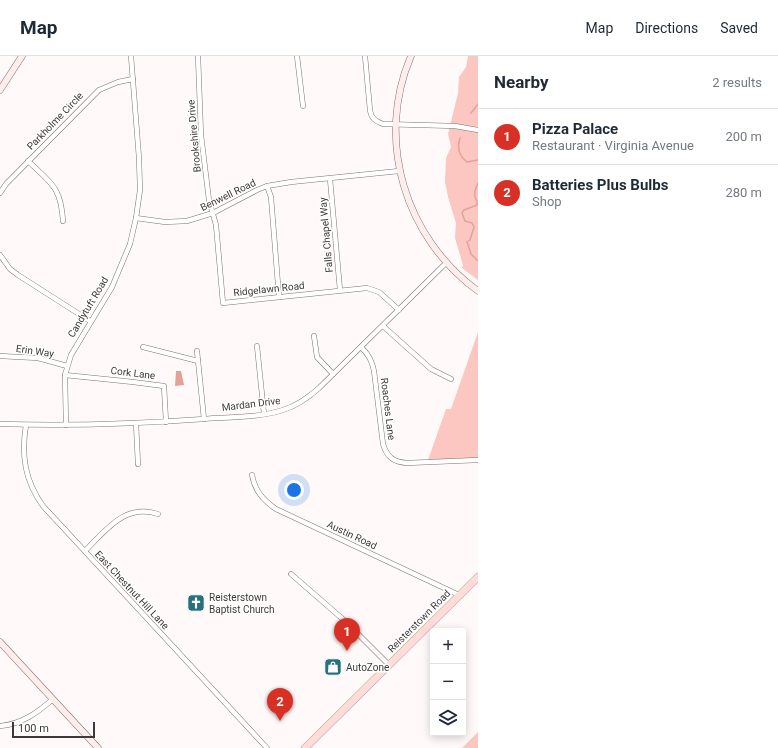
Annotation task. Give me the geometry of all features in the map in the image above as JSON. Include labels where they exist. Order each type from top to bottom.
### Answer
[{"type":"main road","name":"Reisterstown Road","points":[[305,748],[478,577]]},
{"type":"street","points":[[0,90],[22,56]]},
{"type":"street","name":"Candytuft Road","points":[[66,425],[65,376],[67,366],[75,346],[112,287],[119,273],[130,244],[136,218],[140,190],[140,174],[130,56]]},
{"type":"street","name":"Brookshire Drive","points":[[198,56],[201,135],[209,200],[213,213]]},
{"type":"street","points":[[297,56],[303,106]]},
{"type":"street","points":[[365,56],[370,114],[379,122],[455,126],[478,130]]},
{"type":"street","points":[[411,56],[399,94],[396,124],[396,143],[399,171],[407,199],[422,230],[446,263],[478,291]]},
{"type":"street","name":"Parkholme Circle","points":[[0,192],[28,161],[99,90],[118,82],[133,79]]},
{"type":"street","points":[[28,161],[58,193],[62,207],[63,221]]},
{"type":"street","name":"Benwell Road","points":[[136,218],[165,222],[198,219],[267,186],[291,182],[399,171]]},
{"type":"street","name":"Falls Chapel Way","points":[[330,179],[340,290]]},
{"type":"street","points":[[267,186],[271,197],[279,297]]},
{"type":"street","name":"Ridgelawn Road","points":[[213,213],[216,224],[224,303],[359,288],[373,289],[379,292],[399,310]]},
{"type":"street","points":[[0,255],[10,269],[18,275],[90,321]]},
{"type":"street","name":"Mardan Drive","points":[[0,424],[66,425],[166,422],[264,414],[284,410],[294,406],[311,395],[446,263]]},
{"type":"street","points":[[383,326],[431,369],[451,379]]},
{"type":"street","points":[[314,336],[317,357],[333,374]]},
{"type":"street","points":[[257,346],[264,414]]},
{"type":"street","points":[[143,347],[198,361]]},
{"type":"street","name":"Roaches Lane","points":[[361,347],[369,356],[373,367],[383,444],[385,451],[391,459],[395,462],[406,463],[478,460]]},
{"type":"street","points":[[197,351],[204,419]]},
{"type":"street","name":"Erin Way","points":[[0,356],[38,358],[67,366]]},
{"type":"street","name":"Cork Lane","points":[[65,376],[164,386],[166,422]]},
{"type":"street","points":[[136,423],[138,464]]},
{"type":"street","name":"East Chestnut Hill Lane","points":[[26,425],[23,452],[28,476],[34,491],[48,512],[267,748]]},
{"type":"street","name":"Austin Road","points":[[252,475],[254,484],[263,500],[276,509],[459,595]]},
{"type":"street","points":[[85,551],[113,523],[122,517],[142,510],[158,514]]},
{"type":"street","points":[[291,574],[345,621],[389,665]]},
{"type":"street","points":[[0,642],[98,748]]},
{"type":"street","points":[[0,726],[13,724],[31,716],[53,699]]},
{"type":"shaded area","points":[[468,56],[478,56],[478,280],[462,268],[463,265],[455,238],[456,223],[445,182],[446,158],[451,147],[448,134],[458,93],[459,77],[466,67]]},
{"type":"shaded area","points":[[478,332],[478,458],[428,460],[446,409],[451,409]]},
{"type":"shaded area","points":[[176,371],[181,371],[184,385],[175,386]]},
{"type":"shaded area","points":[[478,732],[478,748],[462,748]]},
{"type":"waterway","points":[[471,113],[478,104]]},
{"type":"waterway","points":[[460,138],[459,148],[462,157],[467,162],[478,160]]},
{"type":"waterway","points":[[478,183],[475,190],[477,205],[464,210],[462,213],[465,221],[472,223],[474,227],[470,240],[467,242],[471,254],[478,261]]},
{"type":"place","name":"Reisterstown Baptist Church","points":[[196,603]]},
{"type":"place","name":"Pizza Palace","points":[[347,651]]},
{"type":"place","name":"AutoZone","points":[[333,667]]},
{"type":"place","name":"Batteries Plus Bulbs","points":[[280,721]]}]
